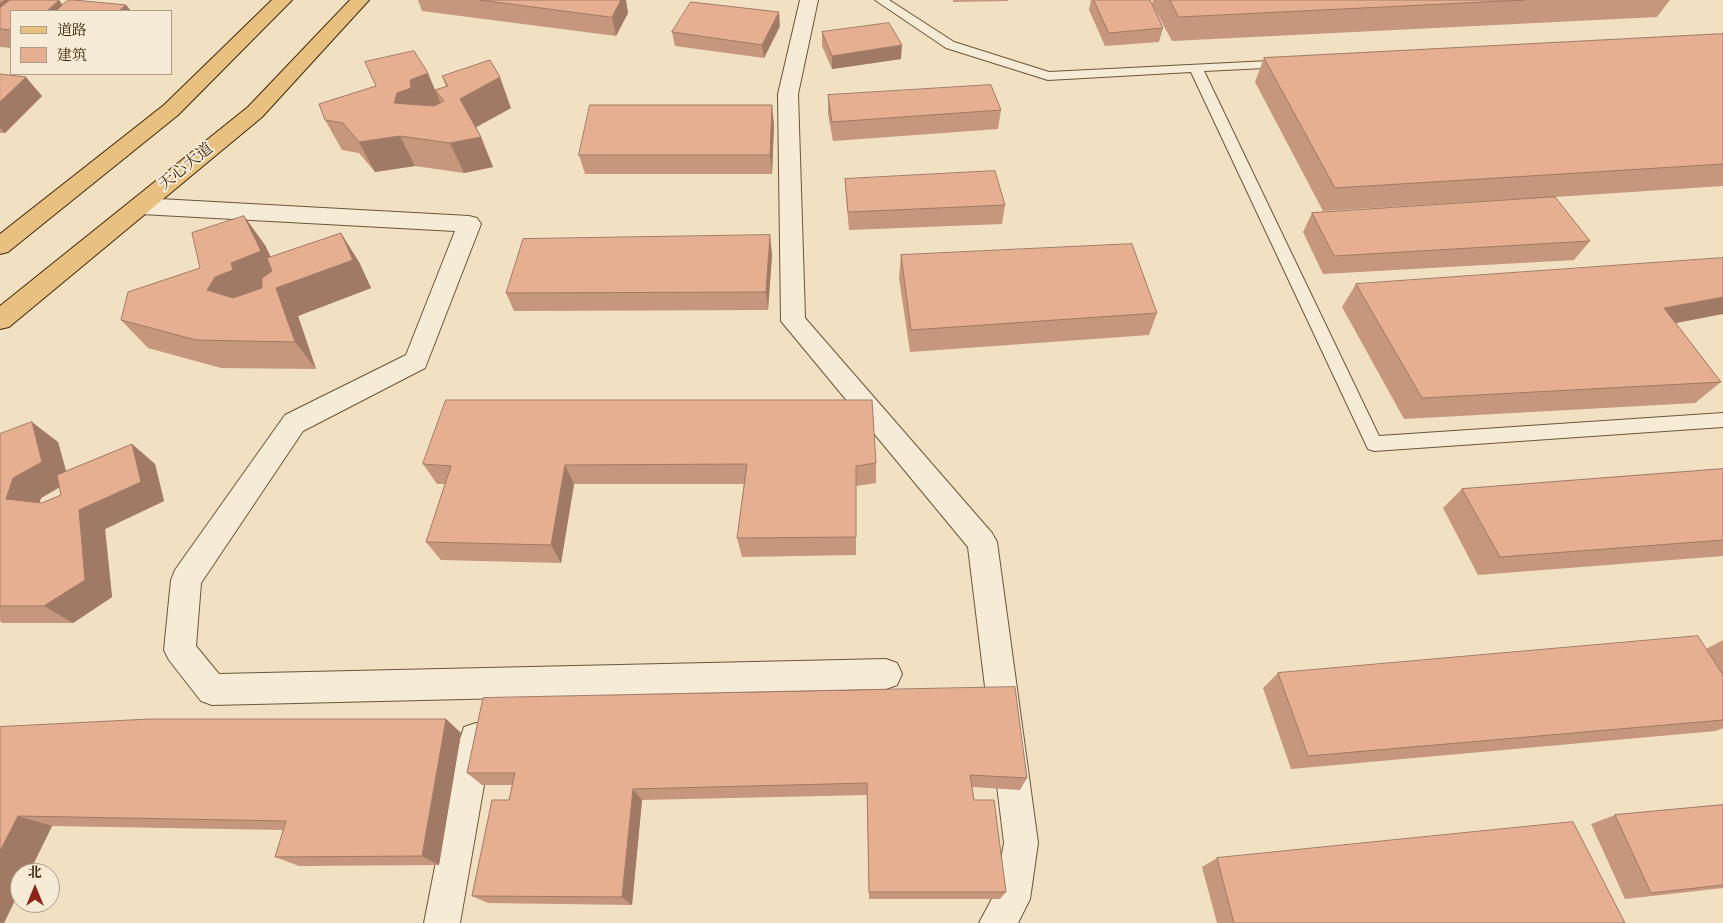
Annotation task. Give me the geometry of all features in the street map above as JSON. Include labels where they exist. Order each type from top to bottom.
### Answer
[{"type":"main road","points":[[0,246],[171,110],[283,0]]},
{"type":"main road","name":"天心大道","points":[[0,320],[255,112],[360,0]]},
{"type":"street","points":[[809,0],[788,94],[793,321],[982,542],[1021,842],[1012,899],[997,923]]},
{"type":"street","points":[[141,206],[469,224],[416,361],[294,423],[186,580],[180,650],[212,690],[886,674]]},
{"type":"street","points":[[442,923],[487,684]]},
{"type":"lane","points":[[881,0],[950,45],[1048,76],[1295,63]]},
{"type":"lane","points":[[1196,69],[1374,444],[1723,420]]},
{"type":"building","points":[[10,0],[59,0],[48,10],[10,10],[10,30],[0,29],[0,8]]},
{"type":"building","points":[[68,0],[126,5],[120,10],[57,10]]},
{"type":"building","points":[[480,0],[621,0],[612,17]]},
{"type":"building","points":[[1094,0],[1150,0],[1163,28],[1109,33]]},
{"type":"building","points":[[1170,0],[1525,0],[1179,17]]},
{"type":"building","points":[[691,2],[779,12],[762,45],[672,32]]},
{"type":"building","points":[[889,23],[902,45],[832,56],[822,32]]},
{"type":"building","points":[[1723,34],[1723,164],[1335,188],[1264,58]]},
{"type":"building","points":[[414,51],[428,73],[410,80],[411,88],[397,93],[394,103],[434,106],[444,101],[435,90],[448,86],[442,76],[490,60],[500,77],[460,99],[481,137],[450,143],[400,136],[359,142],[343,123],[325,120],[319,104],[376,86],[365,62]]},
{"type":"building","points":[[0,74],[26,77],[0,102]]},
{"type":"building","points":[[991,85],[1001,110],[832,122],[828,95]]},
{"type":"building","points":[[590,105],[772,105],[770,155],[579,155]]},
{"type":"building","points":[[995,171],[1005,205],[848,212],[845,179]]},
{"type":"building","points":[[1555,197],[1590,241],[1334,256],[1312,213]]},
{"type":"building","points":[[244,216],[261,251],[231,263],[233,270],[215,277],[207,290],[233,298],[262,288],[262,278],[272,271],[267,258],[341,233],[353,260],[276,288],[295,342],[196,340],[121,320],[128,292],[200,268],[192,233]]},
{"type":"building","points":[[770,235],[766,292],[506,293],[523,239]]},
{"type":"building","points":[[1132,244],[1157,313],[911,330],[901,255]]},
{"type":"building","points":[[1723,258],[1723,297],[1664,308],[1721,382],[1422,398],[1356,284]]},
{"type":"building","points":[[446,400],[872,400],[876,463],[856,466],[856,537],[737,538],[747,464],[565,465],[551,545],[426,542],[451,466],[423,464]]},
{"type":"building","points":[[32,422],[42,462],[13,478],[6,499],[42,503],[61,495],[57,475],[132,444],[141,482],[79,510],[85,580],[44,606],[0,606],[0,434]]},
{"type":"building","points":[[1723,469],[1723,540],[1500,557],[1462,489]]},
{"type":"building","points":[[1698,636],[1723,675],[1723,720],[1308,756],[1278,673]]},
{"type":"building","points":[[1015,687],[1027,778],[970,775],[974,800],[994,800],[1006,892],[869,892],[867,783],[633,789],[622,897],[472,896],[492,800],[509,800],[515,773],[467,773],[483,698]]},
{"type":"building","points":[[150,719],[446,719],[422,856],[275,857],[286,821],[18,816],[0,851],[0,727]]},
{"type":"building","points":[[1723,805],[1723,885],[1651,893],[1615,815]]},
{"type":"building","points":[[1573,822],[1625,923],[1234,923],[1217,858]]}]
